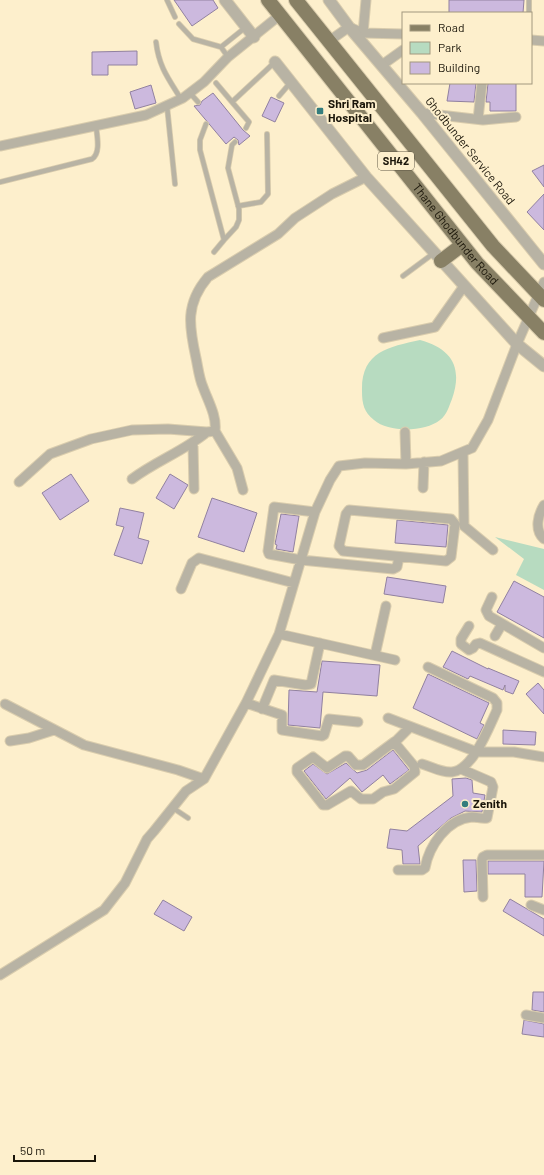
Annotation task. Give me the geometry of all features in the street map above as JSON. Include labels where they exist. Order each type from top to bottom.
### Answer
[{"type":"main road","name":"Thane Ghodbunder Road","points":[[268,0],[462,245],[477,263],[544,333]]},
{"type":"main road","name":"Thane Ghodbunder Road","points":[[296,0],[494,246],[542,292]]},
{"type":"main road","points":[[438,257],[462,245]]},
{"type":"street","points":[[225,0],[254,37]]},
{"type":"street","name":"Ghodbunder Service Road","points":[[329,0],[349,28],[422,113],[543,259]]},
{"type":"street","points":[[363,33],[366,0]]},
{"type":"street","points":[[0,146],[146,115],[167,106],[181,99],[204,82],[228,57],[280,15]]},
{"type":"street","points":[[329,41],[349,28],[363,33],[402,34]]},
{"type":"street","points":[[532,40],[544,41]]},
{"type":"street","points":[[382,66],[402,51]]},
{"type":"street","points":[[275,62],[366,177],[517,344],[544,366]]},
{"type":"street","points":[[478,119],[482,84]]},
{"type":"street","points":[[422,113],[478,119],[516,117]]},
{"type":"street","points":[[132,479],[148,467],[193,444],[211,432],[216,422],[202,383],[189,326],[191,307],[200,287],[208,277],[278,234],[295,218],[332,194],[366,177]]},
{"type":"street","points":[[383,338],[435,327],[464,286]]},
{"type":"street","points":[[0,975],[104,910],[125,883],[147,839],[186,791],[204,779],[246,703],[279,634],[315,512],[330,480],[339,466],[365,464],[406,464],[441,461],[472,448],[488,420],[517,344],[542,292]]},
{"type":"street","points":[[19,482],[50,454],[91,439],[132,430],[168,428],[211,432],[237,468],[243,490]]},
{"type":"street","points":[[405,432],[406,464]]},
{"type":"street","points":[[193,444],[194,489]]},
{"type":"street","points":[[463,452],[464,526],[493,550]]},
{"type":"street","points":[[423,488],[424,462]]},
{"type":"street","points":[[544,505],[540,512],[538,526],[539,534],[544,539]]},
{"type":"street","points":[[315,512],[276,506],[273,509],[268,551],[270,554],[301,560],[393,569],[398,567],[399,557]]},
{"type":"street","points":[[348,510],[451,519],[454,521],[451,557],[449,560],[399,557],[340,550],[339,546],[348,510]]},
{"type":"street","points":[[181,588],[192,563],[199,558],[294,583]]},
{"type":"street","points":[[492,597],[486,610],[489,616],[544,648]]},
{"type":"street","points":[[375,655],[386,606]]},
{"type":"street","points":[[495,636],[502,624]]},
{"type":"street","points":[[469,626],[461,639],[461,644],[464,647],[469,650],[476,644],[480,643],[544,672]]},
{"type":"street","points":[[279,634],[395,660]]},
{"type":"street","points":[[262,708],[274,680],[305,685],[311,684],[320,643]]},
{"type":"street","points":[[422,764],[444,772],[454,772],[462,768],[477,752],[497,710],[497,703],[493,698],[428,667]]},
{"type":"street","points":[[246,703],[282,715],[282,730],[322,736],[324,735],[329,719],[358,722]]},
{"type":"street","points":[[5,704],[84,744],[178,770],[204,779]]},
{"type":"street","points":[[388,718],[477,752],[514,752],[544,757]]},
{"type":"street","points":[[394,742],[414,766],[415,772],[394,789],[383,792],[373,799],[361,799],[351,791],[327,805],[323,805],[297,772],[297,768],[313,757],[327,768],[345,756],[348,756],[356,765],[363,764],[394,742],[410,726]]},
{"type":"street","points":[[10,741],[29,738],[54,730]]},
{"type":"street","points":[[398,870],[422,870],[425,868],[430,848],[447,828],[460,820],[471,817],[488,818],[493,787],[491,782],[462,768]]},
{"type":"street","points":[[483,897],[483,857],[488,855],[544,855]]},
{"type":"street","points":[[531,905],[544,910]]},
{"type":"street","points":[[526,1015],[544,1018]]},
{"type":"lane","points":[[167,0],[175,17]]},
{"type":"lane","points":[[529,0],[529,12]]},
{"type":"lane","points":[[179,24],[193,39],[221,47],[228,57]]},
{"type":"lane","points":[[221,47],[246,27]]},
{"type":"lane","points":[[156,42],[158,59],[181,99]]},
{"type":"lane","points":[[232,102],[275,62]]},
{"type":"lane","points":[[279,96],[291,82]]},
{"type":"lane","points":[[216,83],[249,122],[246,128]]},
{"type":"lane","points":[[190,93],[198,102]]},
{"type":"lane","points":[[167,106],[174,184]]},
{"type":"lane","points":[[206,124],[200,140],[200,150],[224,240]]},
{"type":"lane","points":[[0,182],[92,159],[96,156],[97,152],[96,126]]},
{"type":"lane","points":[[238,206],[261,202],[268,194],[267,134]]},
{"type":"lane","points":[[214,252],[236,227],[239,220],[238,206],[228,168],[232,143]]},
{"type":"lane","points":[[403,276],[438,257]]},
{"type":"lane","points":[[173,808],[188,818]]},
{"type":"green space","points":[[420,340],[440,349],[447,354],[452,361],[456,378],[455,388],[448,410],[440,420],[425,427],[416,429],[398,429],[381,424],[368,414],[363,404],[363,378],[366,368],[371,360],[387,349],[397,345]]},
{"type":"green space","points":[[495,537],[544,549],[544,590],[516,575],[524,559]]},
{"type":"building","points":[[174,0],[213,0],[218,8],[192,26]]},
{"type":"building","points":[[449,0],[524,0],[523,12],[449,12]]},
{"type":"building","points":[[137,51],[137,65],[108,65],[108,75],[92,75],[92,52]]},
{"type":"building","points":[[450,84],[476,84],[474,102],[447,101]]},
{"type":"building","points":[[488,84],[516,84],[516,111],[490,111],[490,102],[486,102]]},
{"type":"building","points":[[151,85],[156,103],[135,109],[130,92]]},
{"type":"building","points":[[213,93],[243,130],[250,136],[239,145],[238,140],[234,137],[226,144],[194,106],[200,105],[202,101]]},
{"type":"building","points":[[271,97],[284,103],[275,122],[262,116]]},
{"type":"building","points":[[544,165],[544,187],[532,171]]},
{"type":"building","points":[[544,194],[544,230],[527,212]]},
{"type":"building","points":[[71,474],[89,501],[60,520],[42,493]]},
{"type":"building","points":[[170,474],[188,485],[174,509],[156,498]]},
{"type":"building","points":[[212,498],[257,513],[244,552],[198,537]]},
{"type":"building","points":[[120,508],[144,513],[138,538],[149,541],[142,564],[114,555],[124,527],[116,525]]},
{"type":"building","points":[[281,514],[299,516],[293,552],[276,549],[277,545],[275,544]]},
{"type":"building","points":[[397,520],[448,525],[446,547],[395,543]]},
{"type":"building","points":[[387,577],[446,586],[443,603],[384,594]]},
{"type":"building","points":[[514,581],[544,597],[544,638],[497,612]]},
{"type":"building","points":[[452,651],[488,669],[519,681],[513,694],[505,691],[505,685],[503,690],[470,676],[468,679],[443,667]]},
{"type":"building","points":[[322,661],[380,665],[377,696],[323,692],[320,728],[288,725],[289,690],[317,692]]},
{"type":"building","points":[[428,674],[489,703],[480,723],[484,725],[477,739],[413,708]]},
{"type":"building","points":[[538,683],[544,690],[544,714],[526,694]]},
{"type":"building","points":[[503,730],[536,732],[535,745],[503,744]]},
{"type":"building","points":[[393,750],[409,770],[390,784],[383,775],[362,792],[350,778],[326,799],[304,771],[313,764],[327,774],[346,763],[357,773],[367,770]]},
{"type":"building","points":[[466,778],[472,780],[473,793],[485,795],[482,812],[465,811],[451,818],[418,846],[420,864],[403,864],[402,850],[387,848],[390,829],[407,831],[453,796],[452,779]]},
{"type":"building","points":[[463,860],[476,860],[477,891],[464,892]]},
{"type":"building","points":[[488,861],[544,861],[542,897],[525,897],[525,874],[488,874]]},
{"type":"building","points":[[510,899],[544,919],[544,936],[503,911]]},
{"type":"building","points":[[163,900],[192,917],[184,931],[154,914]]},
{"type":"building","points":[[533,992],[544,992],[544,1012],[532,1010]]},
{"type":"building","points":[[524,1020],[544,1024],[544,1037],[522,1034]]},
{"type":"place","name":"Shri Ram Hospital","points":[[320,111]]},
{"type":"place","name":"Zenith","points":[[465,804]]}]
